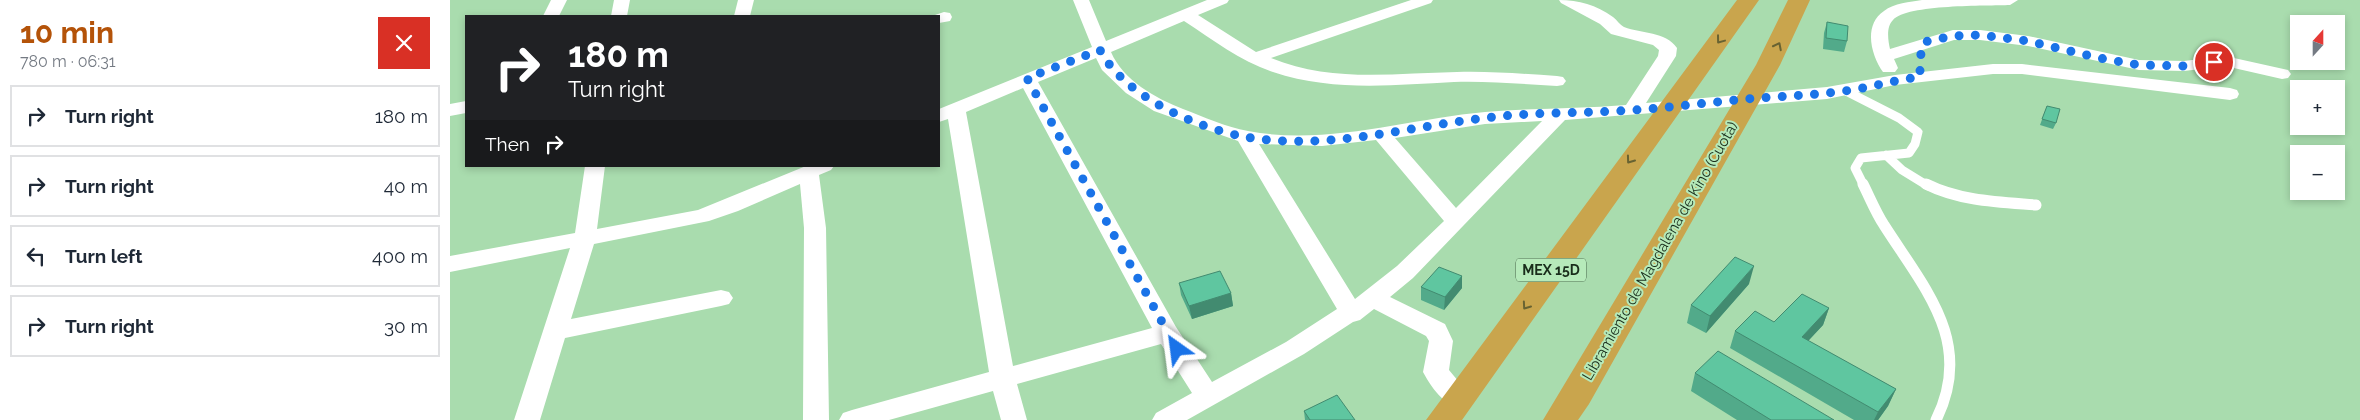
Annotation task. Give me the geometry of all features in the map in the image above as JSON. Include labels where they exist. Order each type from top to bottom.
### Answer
[{"type":"highway","name":"MEX 15D","points":[[1452,409],[1659,120],[1748,0]]},
{"type":"highway","name":"Libramiento de Magdalena de Kino (Cuota)","points":[[1560,420],[1582,386],[1747,99],[1768,66],[1799,0]]},
{"type":"street","points":[[552,15],[559,0]]},
{"type":"street","points":[[619,15],[622,0]]},
{"type":"street","points":[[742,15],[746,0]]},
{"type":"street","points":[[1081,0],[1108,66],[1132,89],[1181,115],[1245,137],[1281,140],[1322,140],[1381,134],[1485,118],[1632,110],[1846,91],[1895,80],[1993,69],[2022,69],[2230,94]]},
{"type":"street","points":[[1014,420],[1003,379],[947,112],[1221,0]]},
{"type":"street","points":[[1254,58],[1395,12],[1425,0]]},
{"type":"street","points":[[1567,0],[1606,20],[1617,30],[1639,38],[1659,41],[1668,48],[1667,56],[1632,110]]},
{"type":"street","points":[[1895,80],[1879,45],[1882,23],[1895,11],[1937,4],[2010,0]]},
{"type":"street","points":[[1186,15],[1254,58],[1300,74],[1338,82],[1476,77],[1557,81]]},
{"type":"street","points":[[1883,57],[1924,42],[1953,36],[2005,37],[2133,64],[2184,66],[2225,61],[2282,74]]},
{"type":"street","points":[[1920,77],[1920,58],[1924,42]]},
{"type":"street","points":[[1027,78],[1167,333],[1207,396]]},
{"type":"street","points":[[450,110],[465,107]]},
{"type":"street","points":[[1165,420],[1352,314],[1373,298],[1404,272],[1456,221],[1560,114]]},
{"type":"street","points":[[1381,134],[1456,221]]},
{"type":"street","points":[[1245,137],[1352,314]]},
{"type":"street","points":[[527,420],[585,237],[595,167]]},
{"type":"street","points":[[450,264],[701,216],[731,206],[816,170],[816,420]]},
{"type":"street","points":[[555,331],[721,298]]},
{"type":"street","points":[[1373,298],[1436,330],[1441,342],[1436,372],[1452,409]]},
{"type":"street","points":[[852,420],[1167,333]]},
{"type":"lane","points":[[1846,91],[1899,118],[1918,132],[1916,144],[1909,152],[1861,158],[1855,168],[1883,224],[1923,281],[1942,318],[1950,359],[1946,400],[1936,420]]},
{"type":"lane","points":[[1886,155],[1906,173],[1944,194],[1978,201],[2036,205]]},
{"type":"building","points":[[1827,22],[1848,26],[1847,41],[1826,38]]},
{"type":"building","points":[[2047,106],[2060,109],[2056,123],[2042,119]]},
{"type":"building","points":[[1735,257],[1754,266],[1710,316],[1691,305]]},
{"type":"building","points":[[1439,267],[1462,276],[1445,297],[1421,287]]},
{"type":"building","points":[[1220,271],[1231,293],[1189,306],[1179,283]]},
{"type":"building","points":[[1802,294],[1829,308],[1802,337],[1896,389],[1878,412],[1735,331],[1755,311],[1774,322]]},
{"type":"building","points":[[1718,351],[1834,420],[1771,420],[1695,373]]},
{"type":"building","points":[[1337,395],[1355,420],[1310,420],[1304,411]]},
{"type":"route","points":[[1177,349],[1027,78],[1100,50],[1108,66],[1132,89],[1181,115],[1214,128],[1245,137],[1281,140],[1322,140],[1381,134],[1485,118],[1602,113],[1846,91],[1873,84],[1920,77],[1918,69],[1924,42],[1953,36],[1980,35],[2005,37],[2139,65],[2184,66],[2214,62]]}]
